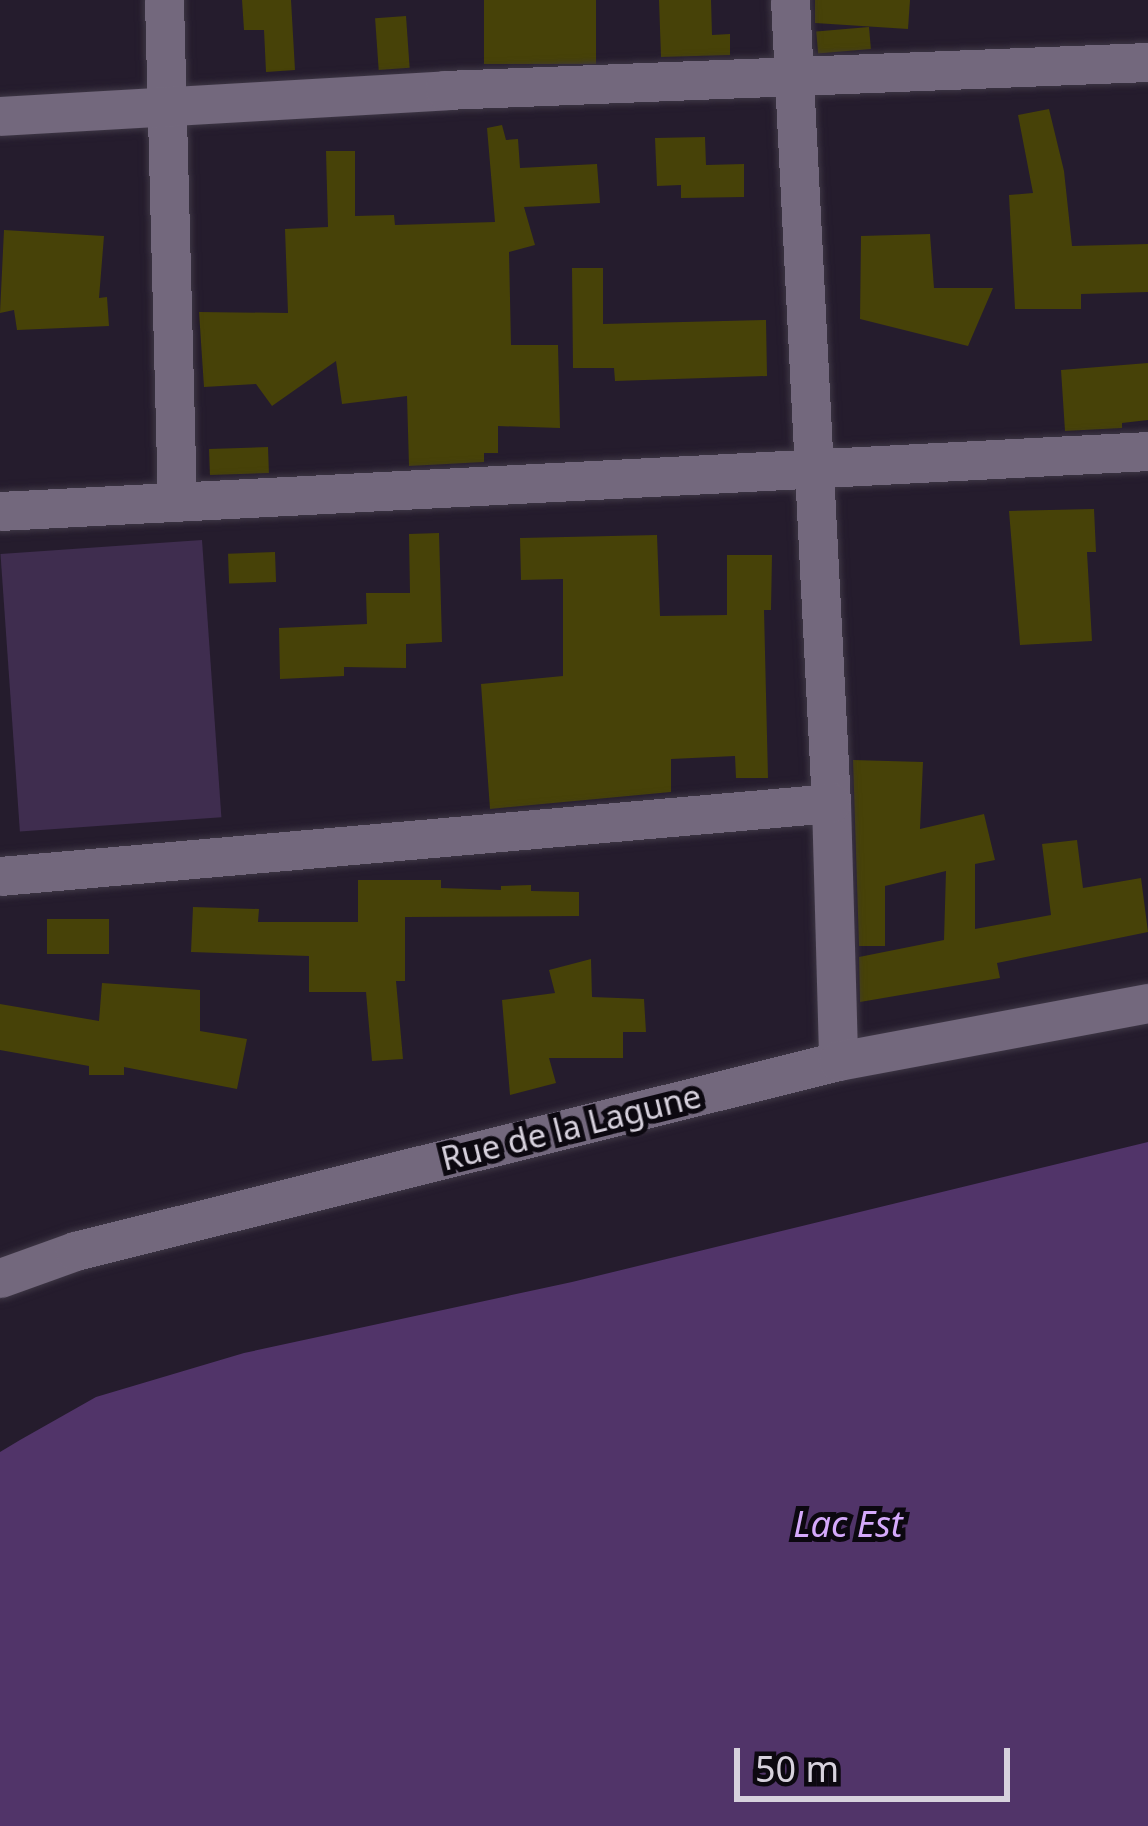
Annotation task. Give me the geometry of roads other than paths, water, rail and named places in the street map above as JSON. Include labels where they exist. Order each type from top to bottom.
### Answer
[{"type":"street","points":[[164,0],[177,502]]},
{"type":"street","points":[[790,0],[831,803],[838,1061]]},
{"type":"street","points":[[0,116],[1148,62]]},
{"type":"street","points":[[0,511],[1148,451]]},
{"type":"street","points":[[0,876],[831,803]]},
{"type":"street","name":"Rue de la Lagune","points":[[0,1278],[75,1251],[838,1061],[1148,1003]]},
{"type":"water","name":"Lac Est","points":[[1148,1142],[1148,1826],[0,1826],[0,1452],[20,1440],[96,1397],[244,1353],[572,1282]]}]
